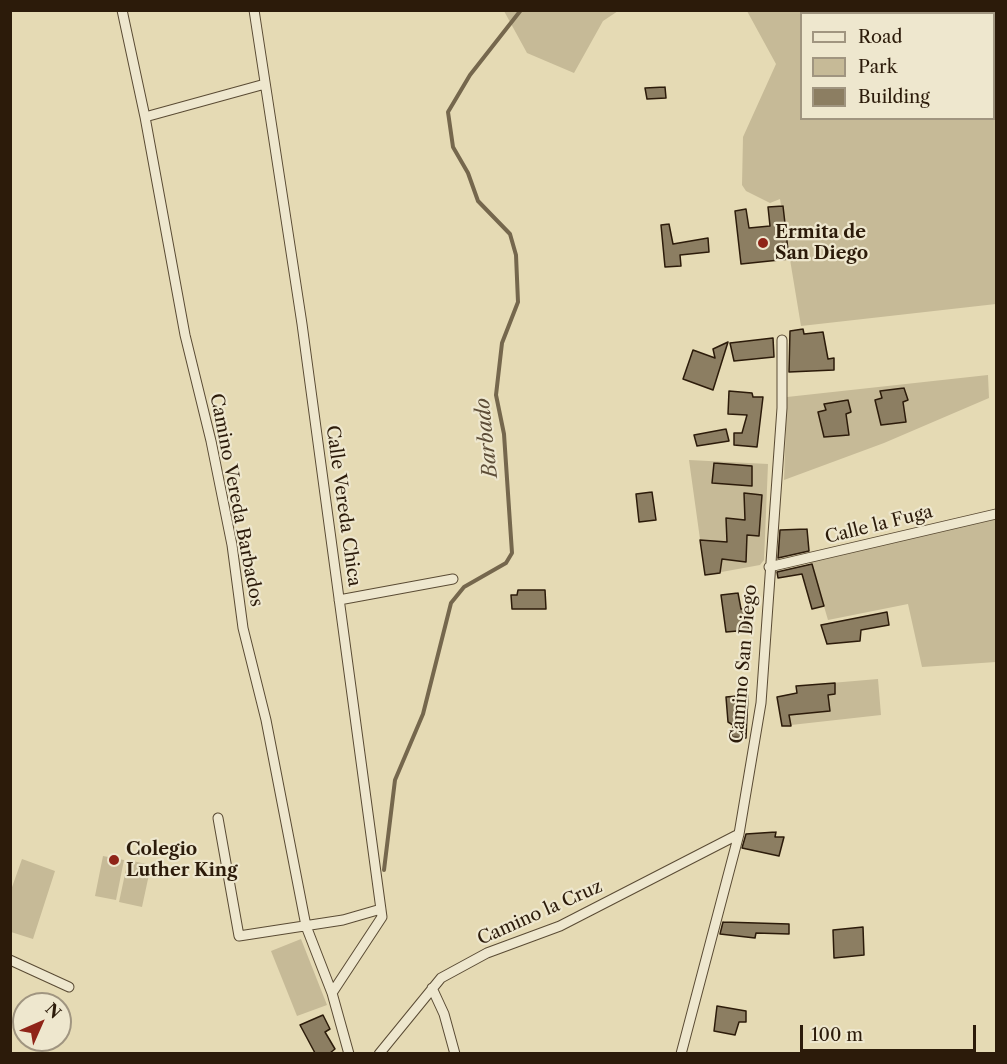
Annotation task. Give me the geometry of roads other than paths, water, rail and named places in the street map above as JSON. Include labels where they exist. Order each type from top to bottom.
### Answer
[{"type":"street","name":"Camino Vereda Barbados","points":[[122,10],[145,117],[185,335],[211,441],[230,535],[243,628],[266,720],[306,926],[332,993],[349,1053]]},
{"type":"street","name":"Calle Vereda Chica","points":[[254,10],[302,324],[381,909]]},
{"type":"street","points":[[145,117],[265,84]]},
{"type":"street","name":"Camino San Diego","points":[[681,1053],[739,834],[761,703],[782,408],[782,340]]},
{"type":"street","name":"Calle la Fuga","points":[[769,567],[996,514]]},
{"type":"street","points":[[339,600],[453,579]]},
{"type":"street","points":[[218,818],[239,936],[343,920],[381,909],[382,917],[332,993]]},
{"type":"street","name":"Camino la Cruz","points":[[379,1053],[441,978],[487,953],[560,926],[739,834]]},
{"type":"street","points":[[10,960],[69,987]]},
{"type":"street","points":[[432,988],[444,1014],[454,1053]]},
{"type":"waterway","name":"Barbado","points":[[384,870],[395,780],[423,714],[451,603],[464,587],[506,563],[512,553],[504,434],[496,395],[502,343],[518,302],[516,255],[510,234],[478,201],[468,173],[453,147],[448,112],[470,75],[521,10]]},
{"type":"place","name":"Ermita de San Diego","points":[[763,243]]},
{"type":"place","name":"Colegio Luther King","points":[[114,860]]}]
